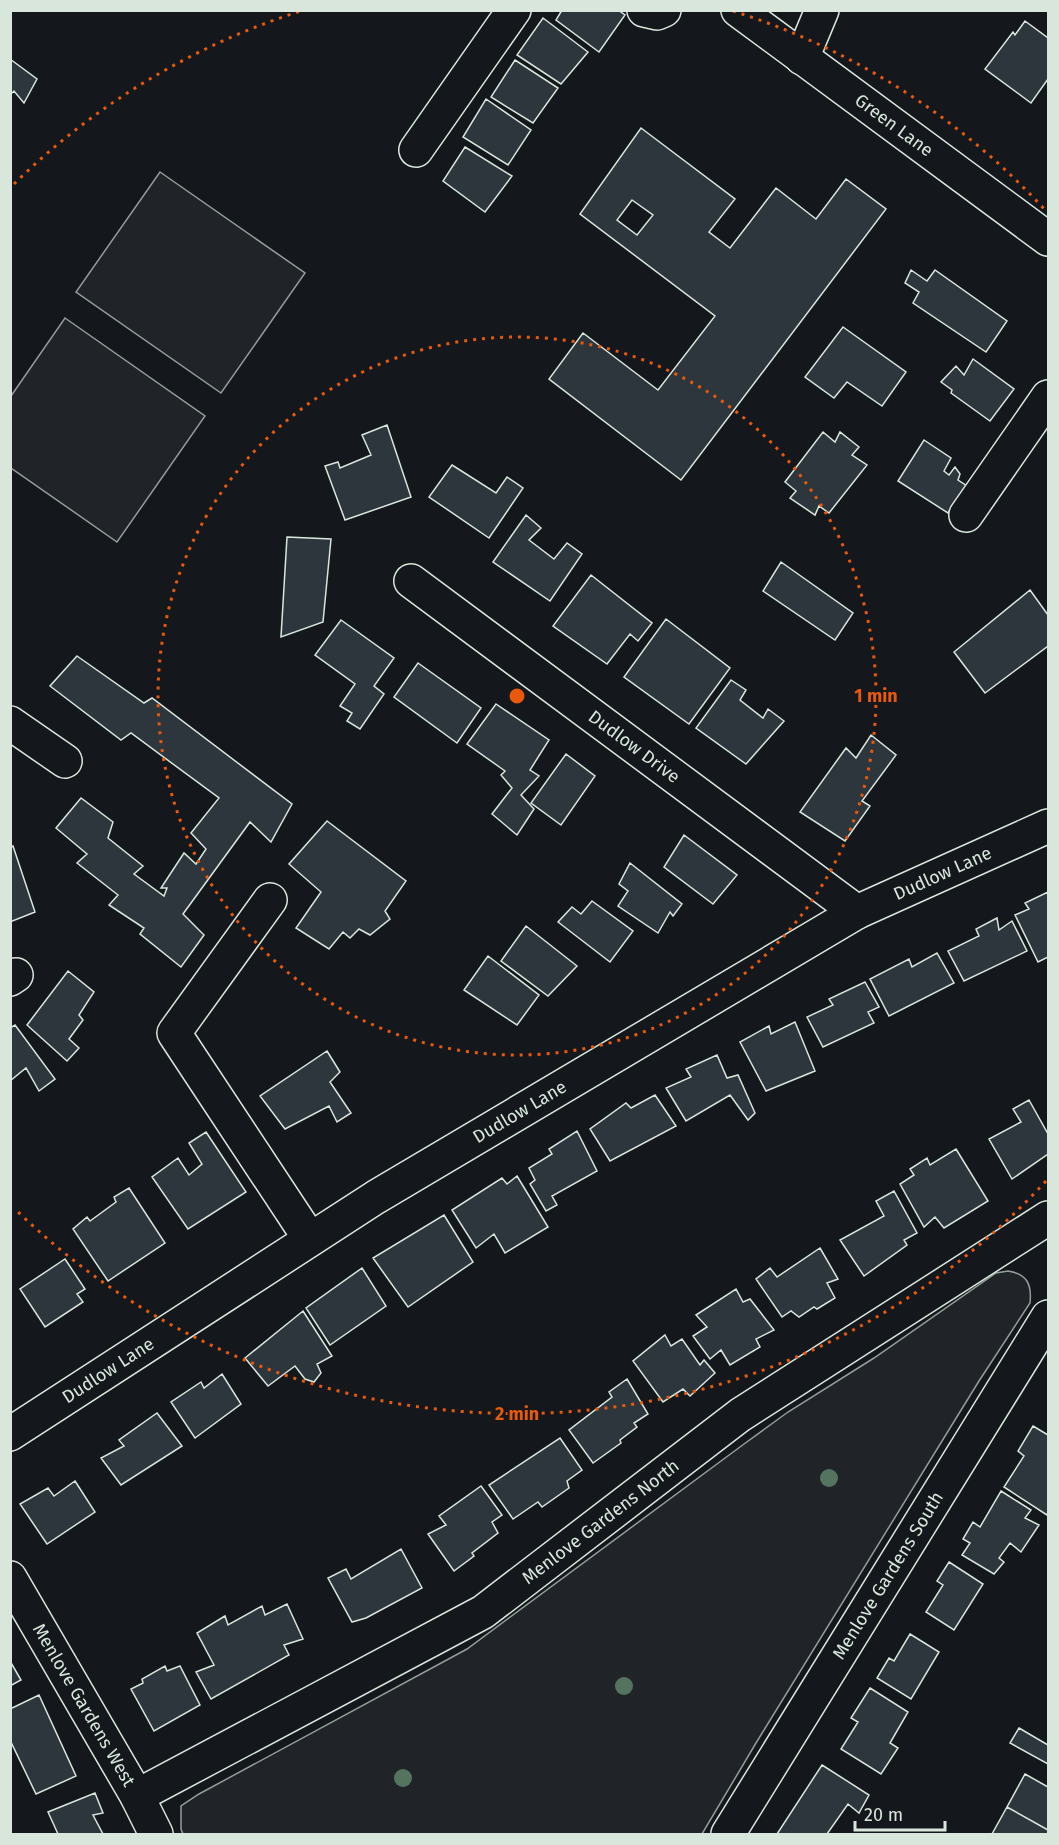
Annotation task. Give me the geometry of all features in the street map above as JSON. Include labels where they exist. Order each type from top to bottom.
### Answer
[{"type":"street","points":[[416,150],[514,10]]},
{"type":"street","points":[[644,10],[657,14],[663,10]]},
{"type":"street","name":"Green Lane","points":[[738,10],[1048,239]]},
{"type":"street","points":[[802,58],[822,10]]},
{"type":"street","points":[[966,514],[1048,397]]},
{"type":"street","name":"Dudlow Drive","points":[[411,581],[857,912]]},
{"type":"street","points":[[10,723],[65,761]]},
{"type":"street","name":"Dudlow Lane","points":[[10,1434],[386,1191],[857,912],[1048,826]]},
{"type":"street","points":[[270,900],[174,1033],[310,1239]]},
{"type":"street","name":"Menlove Gardens North","points":[[137,1796],[483,1612],[740,1415],[1048,1218]]},
{"type":"street","name":"Menlove Gardens South","points":[[728,1834],[1048,1317]]},
{"type":"street","name":"Menlove Gardens West","points":[[10,1578],[137,1796],[156,1834]]},
{"type":"shaded area","points":[[160,172],[305,273],[221,393],[76,292]]},
{"type":"shaded area","points":[[65,318],[205,416],[117,542],[11,468],[11,396]]},
{"type":"shaded area","points":[[1008,1271],[1024,1277],[1027,1281],[1030,1303],[979,1381],[702,1834],[183,1834],[181,1806],[199,1794],[467,1649],[788,1412],[874,1358],[996,1273]]},
{"type":"building","points":[[562,10],[618,10],[625,15],[599,52],[556,20]]},
{"type":"building","points":[[543,18],[588,52],[561,84],[517,55]]},
{"type":"building","points":[[1025,21],[1048,38],[1048,79],[1031,103],[985,69],[1013,32],[1015,35]]},
{"type":"building","points":[[10,59],[37,79],[24,103],[14,91],[10,95]]},
{"type":"building","points":[[515,60],[558,88],[533,123],[491,97]]},
{"type":"building","points":[[486,99],[531,130],[508,165],[463,137]]},
{"type":"building","points":[[641,128],[735,199],[709,232],[730,248],[776,188],[816,219],[846,179],[886,209],[681,480],[549,379],[583,333],[658,390],[715,316],[580,214]],"holes":[[[632,200],[653,215],[637,235],[617,220]]]},
{"type":"building","points":[[465,147],[512,176],[485,212],[443,181]]},
{"type":"building","points":[[911,270],[927,281],[935,270],[1007,321],[986,352],[913,303],[919,292],[905,283]]},
{"type":"building","points":[[843,327],[906,372],[882,406],[847,382],[834,398],[805,377]]},
{"type":"building","points":[[973,359],[1014,389],[990,421],[951,393],[952,390],[941,382],[956,366],[964,375]]},
{"type":"building","points":[[387,425],[411,497],[345,520],[325,466],[338,462],[340,468],[371,455],[362,435]]},
{"type":"building","points":[[823,432],[835,442],[840,432],[859,447],[852,455],[867,465],[829,513],[819,506],[815,515],[790,498],[796,491],[785,482]]},
{"type":"building","points":[[924,440],[951,458],[944,471],[949,475],[955,467],[960,474],[958,480],[967,486],[948,513],[898,481]]},
{"type":"building","points":[[452,465],[496,493],[507,477],[523,488],[489,538],[429,497]]},
{"type":"building","points":[[526,515],[541,528],[529,540],[554,559],[567,543],[582,554],[550,601],[493,562]]},
{"type":"building","points":[[287,537],[331,539],[323,622],[281,637]]},
{"type":"building","points":[[781,562],[853,613],[835,640],[763,591]]},
{"type":"building","points":[[591,575],[652,623],[638,641],[630,634],[607,664],[553,626]]},
{"type":"building","points":[[1030,590],[1048,615],[1048,646],[985,693],[954,652]]},
{"type":"building","points":[[666,619],[730,668],[689,724],[624,677]]},
{"type":"building","points":[[341,620],[394,658],[374,686],[384,694],[360,729],[347,721],[352,713],[340,706],[355,684],[315,655]]},
{"type":"building","points":[[77,656],[144,703],[152,698],[292,804],[271,842],[250,822],[183,914],[204,935],[181,967],[140,934],[144,928],[109,905],[118,895],[77,863],[87,854],[56,828],[81,798],[113,822],[108,838],[143,866],[134,874],[164,896],[167,888],[161,888],[184,853],[196,864],[206,849],[191,833],[219,798],[131,733],[121,740],[50,686]]},
{"type":"building","points":[[418,663],[481,708],[457,743],[394,697]]},
{"type":"building","points":[[731,680],[746,690],[740,700],[763,718],[768,709],[784,721],[746,764],[696,728]]},
{"type":"building","points":[[496,704],[549,740],[530,770],[539,776],[521,795],[534,809],[517,835],[492,814],[512,788],[501,775],[505,771],[467,744]]},
{"type":"building","points":[[871,735],[896,755],[862,801],[870,806],[845,841],[800,812],[846,748],[856,758]]},
{"type":"building","points":[[566,754],[595,776],[561,825],[531,803]]},
{"type":"building","points":[[327,821],[406,881],[385,911],[390,919],[370,935],[359,929],[350,938],[343,932],[329,949],[296,928],[321,892],[289,864]]},
{"type":"building","points":[[684,835],[737,875],[713,904],[664,867]]},
{"type":"building","points":[[13,846],[35,912],[10,922],[10,848]]},
{"type":"building","points":[[630,863],[682,904],[673,916],[670,912],[658,933],[618,906],[628,891],[619,884]]},
{"type":"building","points":[[1048,892],[1048,957],[1038,962],[1015,915],[1029,909],[1025,903]]},
{"type":"building","points":[[592,901],[633,931],[610,962],[558,922],[572,907],[581,914]]},
{"type":"building","points":[[997,918],[999,930],[1012,921],[1027,951],[964,981],[948,951],[979,936],[976,929]]},
{"type":"building","points":[[526,926],[577,966],[548,996],[501,961]]},
{"type":"building","points":[[937,953],[954,983],[889,1016],[870,979],[909,959],[912,967]]},
{"type":"building","points":[[488,956],[539,995],[517,1025],[464,990]]},
{"type":"building","points":[[68,971],[94,992],[79,1015],[83,1020],[69,1039],[79,1048],[67,1061],[27,1025]]},
{"type":"building","points":[[865,982],[879,1007],[868,1012],[874,1023],[823,1047],[807,1017],[833,1005],[829,999]]},
{"type":"building","points":[[795,1022],[815,1071],[766,1091],[740,1042],[769,1026],[771,1034]]},
{"type":"building","points":[[15,1025],[55,1079],[39,1091],[26,1068],[10,1081],[10,1028]]},
{"type":"building","points":[[327,1051],[340,1072],[330,1082],[351,1113],[337,1122],[329,1106],[285,1129],[260,1096]]},
{"type":"building","points":[[717,1055],[727,1078],[738,1075],[755,1113],[748,1120],[730,1095],[686,1121],[666,1088],[691,1077],[686,1069]]},
{"type":"building","points":[[655,1095],[676,1126],[610,1161],[590,1129],[626,1103],[631,1108]]},
{"type":"building","points":[[1029,1100],[1048,1134],[1048,1154],[1012,1179],[989,1139],[1021,1122],[1013,1109]]},
{"type":"building","points":[[577,1131],[597,1171],[552,1196],[557,1205],[546,1211],[530,1184],[535,1180],[529,1168],[552,1154],[549,1149]]},
{"type":"building","points":[[206,1132],[246,1192],[188,1229],[152,1177],[178,1158],[189,1175],[202,1164],[189,1143]]},
{"type":"building","points":[[956,1149],[988,1201],[944,1228],[935,1217],[924,1227],[900,1184],[914,1175],[910,1169],[927,1158],[930,1165]]},
{"type":"building","points":[[517,1176],[548,1227],[505,1253],[494,1234],[476,1248],[452,1210],[502,1178],[507,1184]]},
{"type":"building","points":[[129,1188],[165,1243],[108,1281],[73,1229],[87,1217],[90,1221],[116,1202],[114,1197]]},
{"type":"building","points":[[894,1191],[917,1233],[904,1240],[907,1245],[864,1276],[840,1240],[884,1216],[876,1201]]},
{"type":"building","points":[[444,1215],[473,1262],[408,1307],[373,1258]]},
{"type":"building","points":[[820,1248],[838,1279],[827,1283],[835,1298],[817,1309],[814,1307],[799,1317],[791,1311],[782,1317],[756,1279],[770,1268],[777,1277]]},
{"type":"building","points":[[65,1259],[85,1289],[77,1294],[83,1302],[45,1327],[20,1289]]},
{"type":"building","points":[[362,1268],[386,1306],[330,1345],[306,1308]]},
{"type":"building","points":[[736,1289],[743,1302],[750,1299],[774,1330],[756,1339],[760,1347],[730,1365],[721,1350],[710,1359],[693,1336],[707,1327],[696,1315]]},
{"type":"building","points":[[303,1311],[332,1356],[317,1364],[321,1373],[314,1382],[305,1379],[295,1366],[268,1386],[245,1358]]},
{"type":"building","points":[[665,1335],[671,1346],[682,1339],[700,1365],[704,1360],[715,1373],[690,1396],[683,1389],[663,1402],[633,1361]]},
{"type":"building","points":[[222,1374],[241,1404],[195,1438],[171,1402],[201,1382],[204,1388]]},
{"type":"building","points":[[627,1379],[648,1414],[634,1423],[637,1427],[620,1440],[621,1443],[593,1463],[569,1430],[612,1397],[609,1392]]},
{"type":"building","points":[[157,1413],[182,1446],[121,1485],[101,1458],[124,1446],[119,1440]]},
{"type":"building","points":[[1033,1426],[1048,1435],[1047,1515],[1004,1487],[1024,1456],[1018,1451]]},
{"type":"building","points":[[560,1438],[582,1470],[567,1481],[569,1488],[542,1507],[538,1502],[513,1519],[489,1485]]},
{"type":"building","points":[[75,1481],[95,1512],[47,1544],[20,1504],[48,1488],[54,1496]]},
{"type":"building","points":[[481,1486],[502,1515],[492,1522],[498,1533],[472,1553],[474,1556],[454,1571],[428,1534],[446,1525],[439,1516]]},
{"type":"building","points":[[1001,1491],[1031,1510],[1025,1518],[1039,1525],[1021,1552],[1010,1543],[999,1558],[1004,1562],[994,1574],[962,1555],[970,1543],[963,1539],[973,1522],[980,1527]]},
{"type":"building","points":[[401,1549],[422,1588],[366,1618],[352,1622],[328,1578],[346,1569],[351,1579]]},
{"type":"building","points":[[949,1562],[983,1584],[954,1630],[926,1612],[943,1585],[937,1581]]},
{"type":"building","points":[[287,1604],[303,1639],[284,1645],[289,1655],[211,1699],[196,1672],[214,1665],[197,1633],[225,1616],[228,1625],[262,1606],[265,1615]]},
{"type":"building","points":[[910,1634],[939,1652],[911,1699],[877,1678],[889,1658],[894,1661]]},
{"type":"building","points":[[10,1661],[21,1680],[10,1686]]},
{"type":"building","points":[[165,1666],[167,1671],[180,1666],[200,1705],[154,1731],[131,1689],[143,1683],[142,1679]]},
{"type":"building","points":[[870,1688],[908,1712],[890,1743],[898,1748],[881,1774],[841,1749],[858,1722],[851,1718]]},
{"type":"building","points":[[39,1695],[76,1776],[36,1794],[10,1740],[10,1709]]},
{"type":"building","points":[[1019,1728],[1048,1745],[1048,1764],[1010,1743]]},
{"type":"building","points":[[822,1765],[869,1795],[859,1813],[848,1804],[827,1834],[777,1834]]},
{"type":"building","points":[[1025,1774],[1048,1787],[1048,1830],[1007,1807]]},
{"type":"building","points":[[95,1793],[103,1813],[93,1815],[103,1834],[58,1834],[48,1812]]},
{"type":"building","points":[[1007,1807],[1048,1830],[1048,1834],[992,1834]]}]
